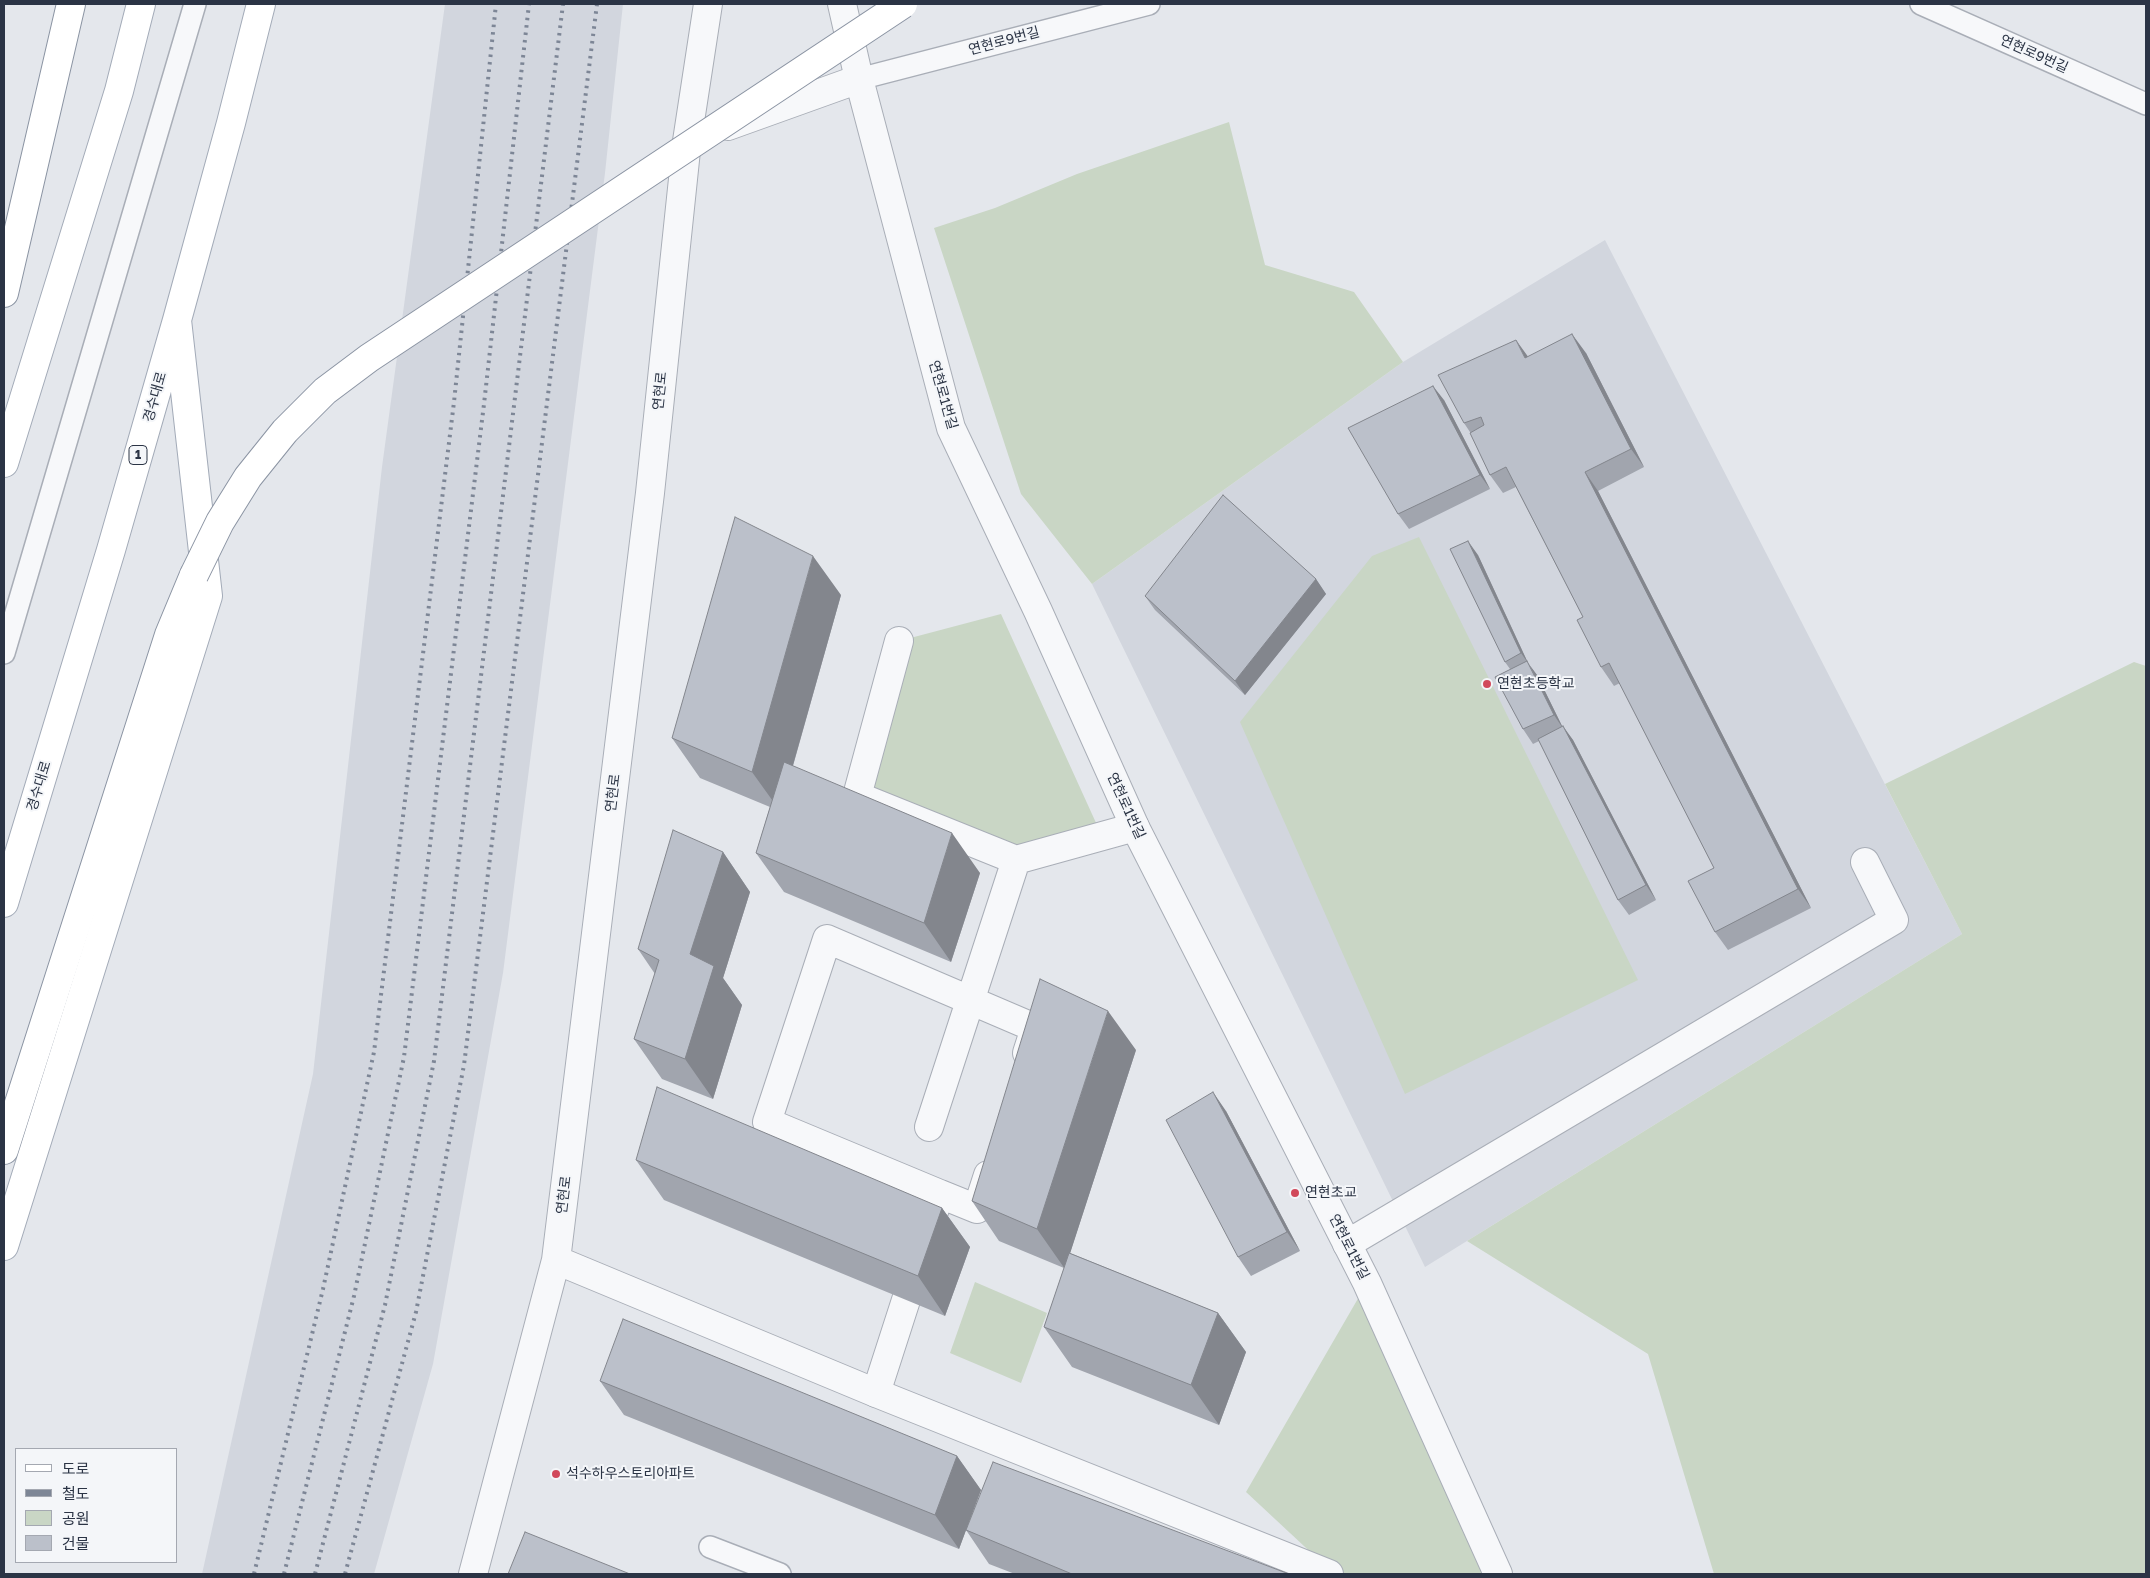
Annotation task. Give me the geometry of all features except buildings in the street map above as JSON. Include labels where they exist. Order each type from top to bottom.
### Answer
[{"type":"main road","points":[[4,293],[71,4]]},
{"type":"main road","points":[[4,463],[119,91],[141,4]]},
{"type":"main road","name":"경수대로","points":[[4,903],[111,550],[177,320],[231,123],[261,4]]},
{"type":"main road","points":[[4,1150],[169,635],[194,575],[220,522],[248,477],[285,431],[325,391],[369,358],[903,4]]},
{"type":"main road","points":[[4,1246],[208,596],[177,320]]},
{"type":"street","name":"연현로","points":[[473,1574],[556,1260],[650,493],[687,141],[708,4]]},
{"type":"street","name":"연현로1번길","points":[[842,4],[859,79],[951,428],[1038,612],[1135,827],[1368,1283],[1498,1574]]},
{"type":"street","points":[[687,141],[859,79]]},
{"type":"street","points":[[899,641],[857,796],[1016,860],[1135,827]]},
{"type":"street","points":[[929,1127],[1016,860]]},
{"type":"street","points":[[1347,1244],[1894,920],[1865,862]]},
{"type":"street","points":[[994,1154],[977,1209],[767,1122],[827,939],[1036,1028],[1021,1073]]},
{"type":"street","points":[[928,1230],[940,1194]]},
{"type":"street","points":[[556,1260],[876,1393],[1329,1574]]},
{"type":"street","points":[[876,1393],[906,1300]]},
{"type":"lane","points":[[4,653],[195,4]]},
{"type":"lane","name":"연현로9번길","points":[[859,79],[1149,4]]},
{"type":"lane","name":"연현로9번길","points":[[1921,4],[2146,104]]},
{"type":"lane","points":[[710,1547],[780,1574]]},
{"type":"shaded area","points":[[445,4],[623,4],[605,173],[503,973],[433,1364],[374,1574],[202,1574],[313,1074],[382,467]]},
{"type":"shaded area","name":"연현초등학교","points":[[1605,240],[1962,934],[1425,1267],[1092,584],[1403,362]]},
{"type":"green space","points":[[1229,122],[1265,265],[1354,292],[1403,362],[1092,584],[1021,494],[934,228],[995,208],[1077,174]]},
{"type":"green space","points":[[1419,537],[1638,980],[1405,1094],[1240,722],[1372,556]]},
{"type":"green space","points":[[1001,614],[1102,836],[1016,860],[857,796],[899,641]]},
{"type":"green space","points":[[2134,662],[2146,666],[2146,1574],[1714,1574],[1648,1354],[1467,1241],[1962,934],[1885,784]]},
{"type":"green space","points":[[975,1282],[1047,1313],[1021,1383],[950,1353]]},
{"type":"green space","points":[[1367,1283],[1498,1574],[1334,1574],[1246,1492]]},
{"type":"railway","points":[[254,1574],[323,1289],[374,1052],[454,402],[496,4]]},
{"type":"railway","points":[[284,1574],[354,1296],[404,1057],[484,404],[529,4]]},
{"type":"railway","points":[[315,1574],[385,1305],[434,1061],[563,4]]},
{"type":"railway","points":[[345,1574],[416,1312],[464,1065],[597,4]]},
{"type":"place","name":"연현초등학교","points":[[1487,684]]},
{"type":"place","name":"연현초교","points":[[1295,1193]]},
{"type":"place","name":"석수하우스토리아파트","points":[[556,1474]]}]
